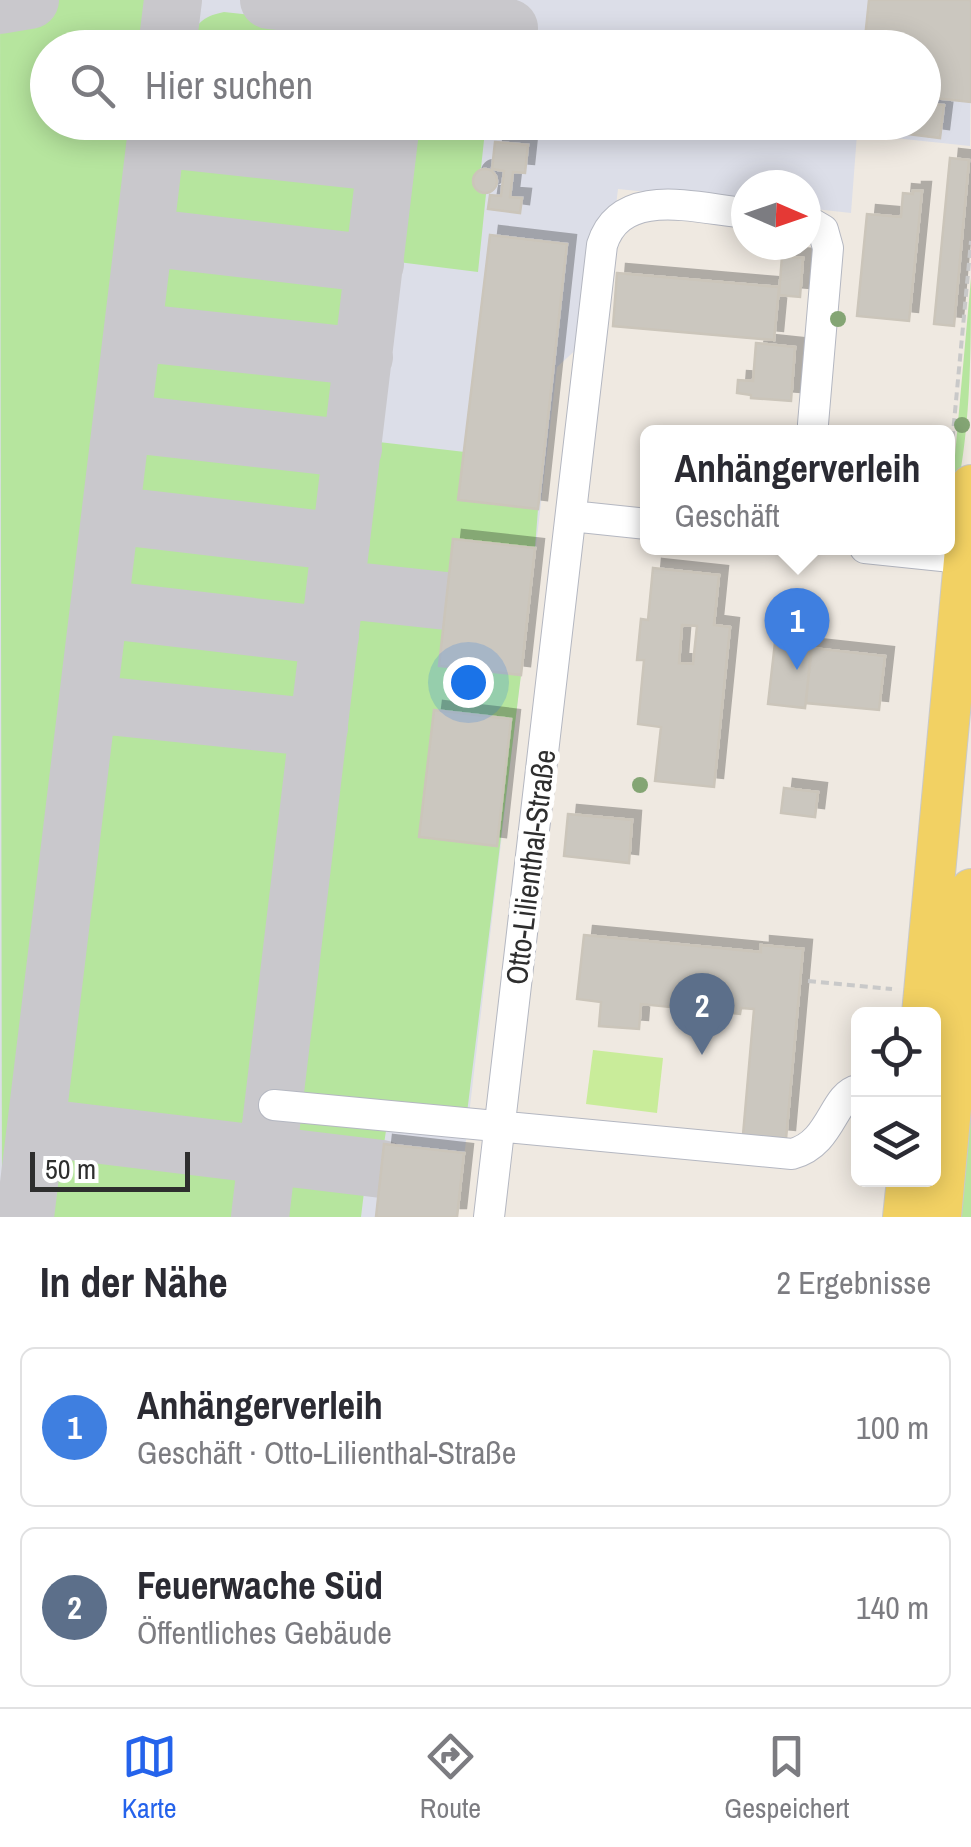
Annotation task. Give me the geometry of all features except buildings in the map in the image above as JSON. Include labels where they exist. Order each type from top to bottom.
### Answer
[{"type":"main road","points":[[912,1002],[968,559],[960,476]]},
{"type":"main road","points":[[941,1217],[942,1098],[971,889]]},
{"type":"main road","points":[[903,1217],[905,1187]]},
{"type":"street","name":"Otto-Lilienthal-Straße","points":[[489,1217],[600,253],[608,230],[622,214],[646,205],[731,213]]},
{"type":"street","points":[[813,424],[828,248],[821,229]]},
{"type":"street","points":[[571,516],[640,523]]},
{"type":"street","points":[[931,555],[968,559]]},
{"type":"street","points":[[274,1105],[794,1154],[822,1136],[851,1094]]},
{"type":"path","points":[[960,476],[971,241]]},
{"type":"path","points":[[808,981],[912,1002]]},
{"type":"shaded area","points":[[0,0],[971,0],[970,146],[914,140],[941,140],[941,30],[30,30],[30,140],[857,140],[851,213],[821,210],[821,170],[731,170],[731,200],[618,189],[601,327],[557,367],[457,1217],[0,1217]]},
{"type":"green space","points":[[0,0],[146,0],[145,30],[30,30],[30,140],[132,140],[2,1217]]},
{"type":"green space","points":[[417,0],[512,0],[511,12]]},
{"type":"green space","points":[[224,12],[384,30],[196,30],[210,16]]},
{"type":"green space","points":[[318,140],[372,140],[371,147]]},
{"type":"green space","points":[[405,140],[484,140],[481,168],[474,186],[486,194],[478,272],[390,261]]},
{"type":"green space","points":[[178,157],[368,179],[361,246],[170,224]]},
{"type":"green space","points":[[168,256],[357,277],[350,339],[159,317]]},
{"type":"green space","points":[[971,278],[966,433],[955,498],[955,455]]},
{"type":"green space","points":[[155,349],[346,370],[339,433],[148,409]]},
{"type":"green space","points":[[370,441],[465,452],[459,500],[538,509],[535,548],[453,540],[439,666],[521,675],[467,1113],[293,1092],[292,1086]]},
{"type":"green space","points":[[144,442],[334,465],[254,1138],[63,1113]]},
{"type":"green space","points":[[971,1011],[971,1217],[952,1217]]},
{"type":"green space","points":[[593,1050],[663,1058],[657,1113],[586,1104]]},
{"type":"green space","points":[[293,1119],[387,1124],[384,1144],[289,1134]]},
{"type":"green space","points":[[72,1148],[250,1169],[244,1217],[52,1217],[60,1151]]},
{"type":"green space","points":[[282,1182],[364,1192],[361,1217],[278,1217]]},
{"type":"taxiway","points":[[0,5],[30,0]]},
{"type":"taxiway","points":[[169,30],[173,0]]},
{"type":"taxiway","points":[[269,0],[509,28]]},
{"type":"taxiway","points":[[25,1217],[156,140]]},
{"type":"taxiway","points":[[174,140],[386,163]]},
{"type":"taxiway","points":[[260,1217],[389,140]]},
{"type":"taxiway","points":[[144,237],[375,264]]},
{"type":"taxiway","points":[[133,332],[364,357]]},
{"type":"taxiway","points":[[122,423],[353,449]]},
{"type":"taxiway","points":[[111,515],[341,542]]},
{"type":"taxiway","points":[[336,589],[446,601]]},
{"type":"taxiway","points":[[100,609],[330,636]]},
{"type":"taxiway","points":[[89,704],[319,728]]},
{"type":"taxiway","points":[[36,1127],[382,1169]]},
{"type":"place","name":"Anhängerverleih","points":[[797,670]]},
{"type":"place","name":"Feuerwache Süd","points":[[702,1055]]}]
